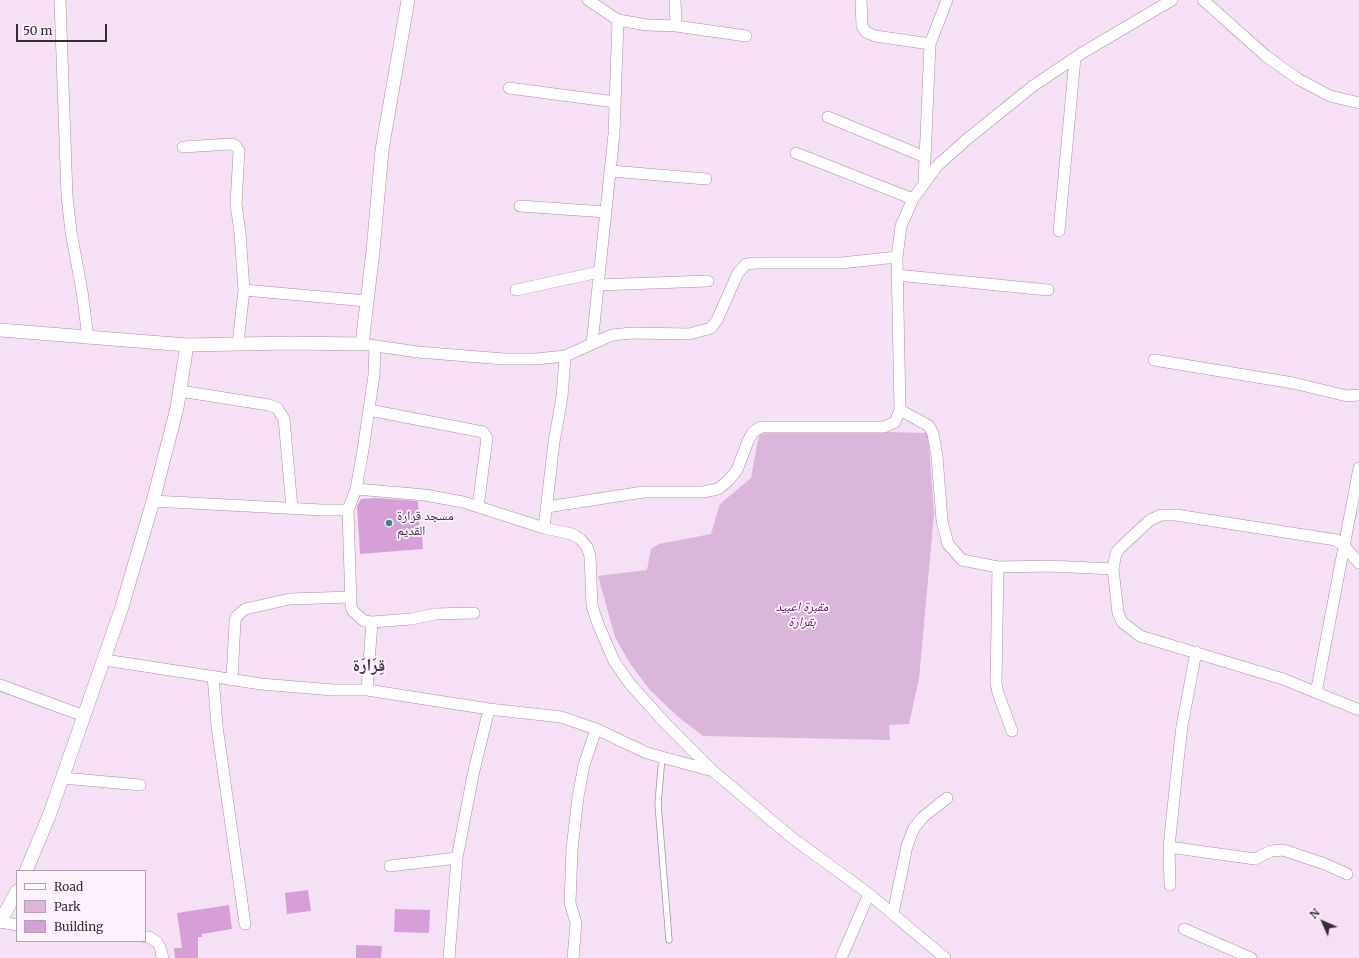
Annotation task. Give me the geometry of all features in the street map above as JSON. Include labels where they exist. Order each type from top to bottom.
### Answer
[{"type":"street","points":[[60,0],[67,196],[71,232],[82,291],[88,338]]},
{"type":"street","points":[[408,0],[382,150],[367,302],[368,345],[374,375],[370,410],[356,489],[348,510],[351,606],[355,615],[364,621],[372,622],[411,619],[435,614],[474,613]]},
{"type":"street","points":[[588,0],[618,20],[648,25],[676,26],[746,36]]},
{"type":"street","points":[[675,0],[676,26]]},
{"type":"street","points":[[861,0],[862,26],[866,32],[875,36],[930,44]]},
{"type":"street","points":[[924,182],[930,44],[947,0]]},
{"type":"street","points":[[547,507],[643,492],[703,492],[718,489],[728,481],[737,470],[748,441],[754,432],[761,427],[884,427],[895,422],[900,410],[896,275],[897,257],[901,226],[913,199],[924,182],[937,166],[966,140],[1033,86],[1075,58],[1172,0]]},
{"type":"street","points":[[1203,0],[1266,56],[1298,79],[1330,96],[1359,103]]},
{"type":"street","points":[[592,344],[610,171],[615,102],[618,20]]},
{"type":"street","points":[[1059,231],[1075,58]]},
{"type":"street","points":[[509,88],[615,102]]},
{"type":"street","points":[[828,117],[925,157]]},
{"type":"street","points":[[183,147],[230,144],[235,145],[239,151],[236,204],[242,252],[244,290],[238,343]]},
{"type":"street","points":[[796,153],[913,199]]},
{"type":"street","points":[[610,171],[706,179]]},
{"type":"street","points":[[520,206],[606,212]]},
{"type":"street","points":[[0,330],[187,345],[238,343],[368,345],[418,352],[504,359],[536,359],[565,356],[612,335],[632,333],[689,334],[711,328],[717,320],[738,273],[746,264],[756,262],[841,263],[897,257]]},
{"type":"street","points":[[516,290],[599,272]]},
{"type":"street","points":[[896,275],[1048,290]]},
{"type":"street","points":[[598,285],[708,280]]},
{"type":"street","points":[[244,290],[367,302]]},
{"type":"street","points":[[26,870],[63,778],[122,607],[153,501],[180,390],[187,345]]},
{"type":"street","points":[[544,528],[554,442],[562,397],[565,356]]},
{"type":"street","points":[[1154,360],[1293,383],[1347,396],[1359,395]]},
{"type":"street","points":[[180,390],[269,405],[277,408],[284,419],[292,508]]},
{"type":"street","points":[[370,410],[483,432],[487,438],[478,508]]},
{"type":"street","points":[[900,410],[929,426],[933,434],[937,456],[942,521],[948,544],[962,560],[998,567],[1049,566],[1113,569]]},
{"type":"street","points":[[1316,693],[1359,468]]},
{"type":"street","points":[[356,489],[425,495],[463,502],[544,528],[572,534],[587,547],[590,556],[592,606],[603,639],[614,661],[630,684],[648,705],[713,771],[791,837],[869,894],[945,958]]},
{"type":"street","points":[[153,501],[348,510]]},
{"type":"street","points":[[1359,563],[1344,546],[1336,540],[1176,515],[1161,515],[1150,520],[1121,547],[1116,554],[1113,569],[1118,613],[1122,622],[1130,630],[1140,636],[1283,679],[1359,710]]},
{"type":"street","points":[[998,567],[996,683],[1012,731]]},
{"type":"street","points":[[232,678],[236,617],[244,610],[290,599],[351,597]]},
{"type":"street","points":[[367,690],[372,622]]},
{"type":"street","points":[[1170,885],[1169,848],[1182,726],[1196,652]]},
{"type":"street","points":[[104,660],[232,678],[276,686],[333,690],[367,690],[489,709],[561,717],[596,729],[647,752],[713,771]]},
{"type":"street","points":[[213,676],[217,726],[245,924]]},
{"type":"street","points":[[0,685],[84,716]]},
{"type":"street","points":[[449,958],[457,858],[473,775],[489,709]]},
{"type":"street","points":[[573,958],[576,924],[570,903],[572,849],[578,797],[584,765],[596,729]]},
{"type":"street","points":[[63,778],[140,785]]},
{"type":"street","points":[[893,914],[907,846],[914,828],[923,817],[947,798]]},
{"type":"street","points":[[1169,848],[1255,859],[1271,851],[1283,850],[1325,864],[1346,874]]},
{"type":"street","points":[[390,866],[457,858]]},
{"type":"street","points":[[16,893],[0,922],[16,925]]},
{"type":"street","points":[[841,958],[869,894]]},
{"type":"street","points":[[1184,929],[1251,958]]},
{"type":"street","points":[[146,937],[149,937],[157,942],[160,947],[162,958]]},
{"type":"lane","points":[[662,756],[658,804],[669,940]]},
{"type":"green space","name":"مقبرة اعبيد بقرارة","points":[[808,430],[928,433],[934,514],[919,679],[909,724],[889,725],[890,740],[703,736],[677,716],[649,689],[629,662],[615,637],[598,576],[647,570],[651,549],[659,544],[711,534],[720,504],[751,478],[759,434]]},
{"type":"building","points":[[376,498],[418,501],[420,536],[422,536],[423,549],[360,554],[357,506],[361,499]]},
{"type":"building","points":[[308,890],[311,911],[287,914],[285,893]]},
{"type":"building","points":[[229,905],[232,929],[202,934],[202,937],[198,937],[198,958],[175,958],[174,948],[182,948],[177,913]]},
{"type":"building","points":[[395,909],[430,910],[429,933],[394,932]]},
{"type":"building","points":[[356,945],[382,946],[381,958],[356,958]]},
{"type":"place","name":"مسجد قرارة القديم","points":[[389,523]]},
{"type":"district","name":"قِرَارَة","points":[[369,666]]}]
